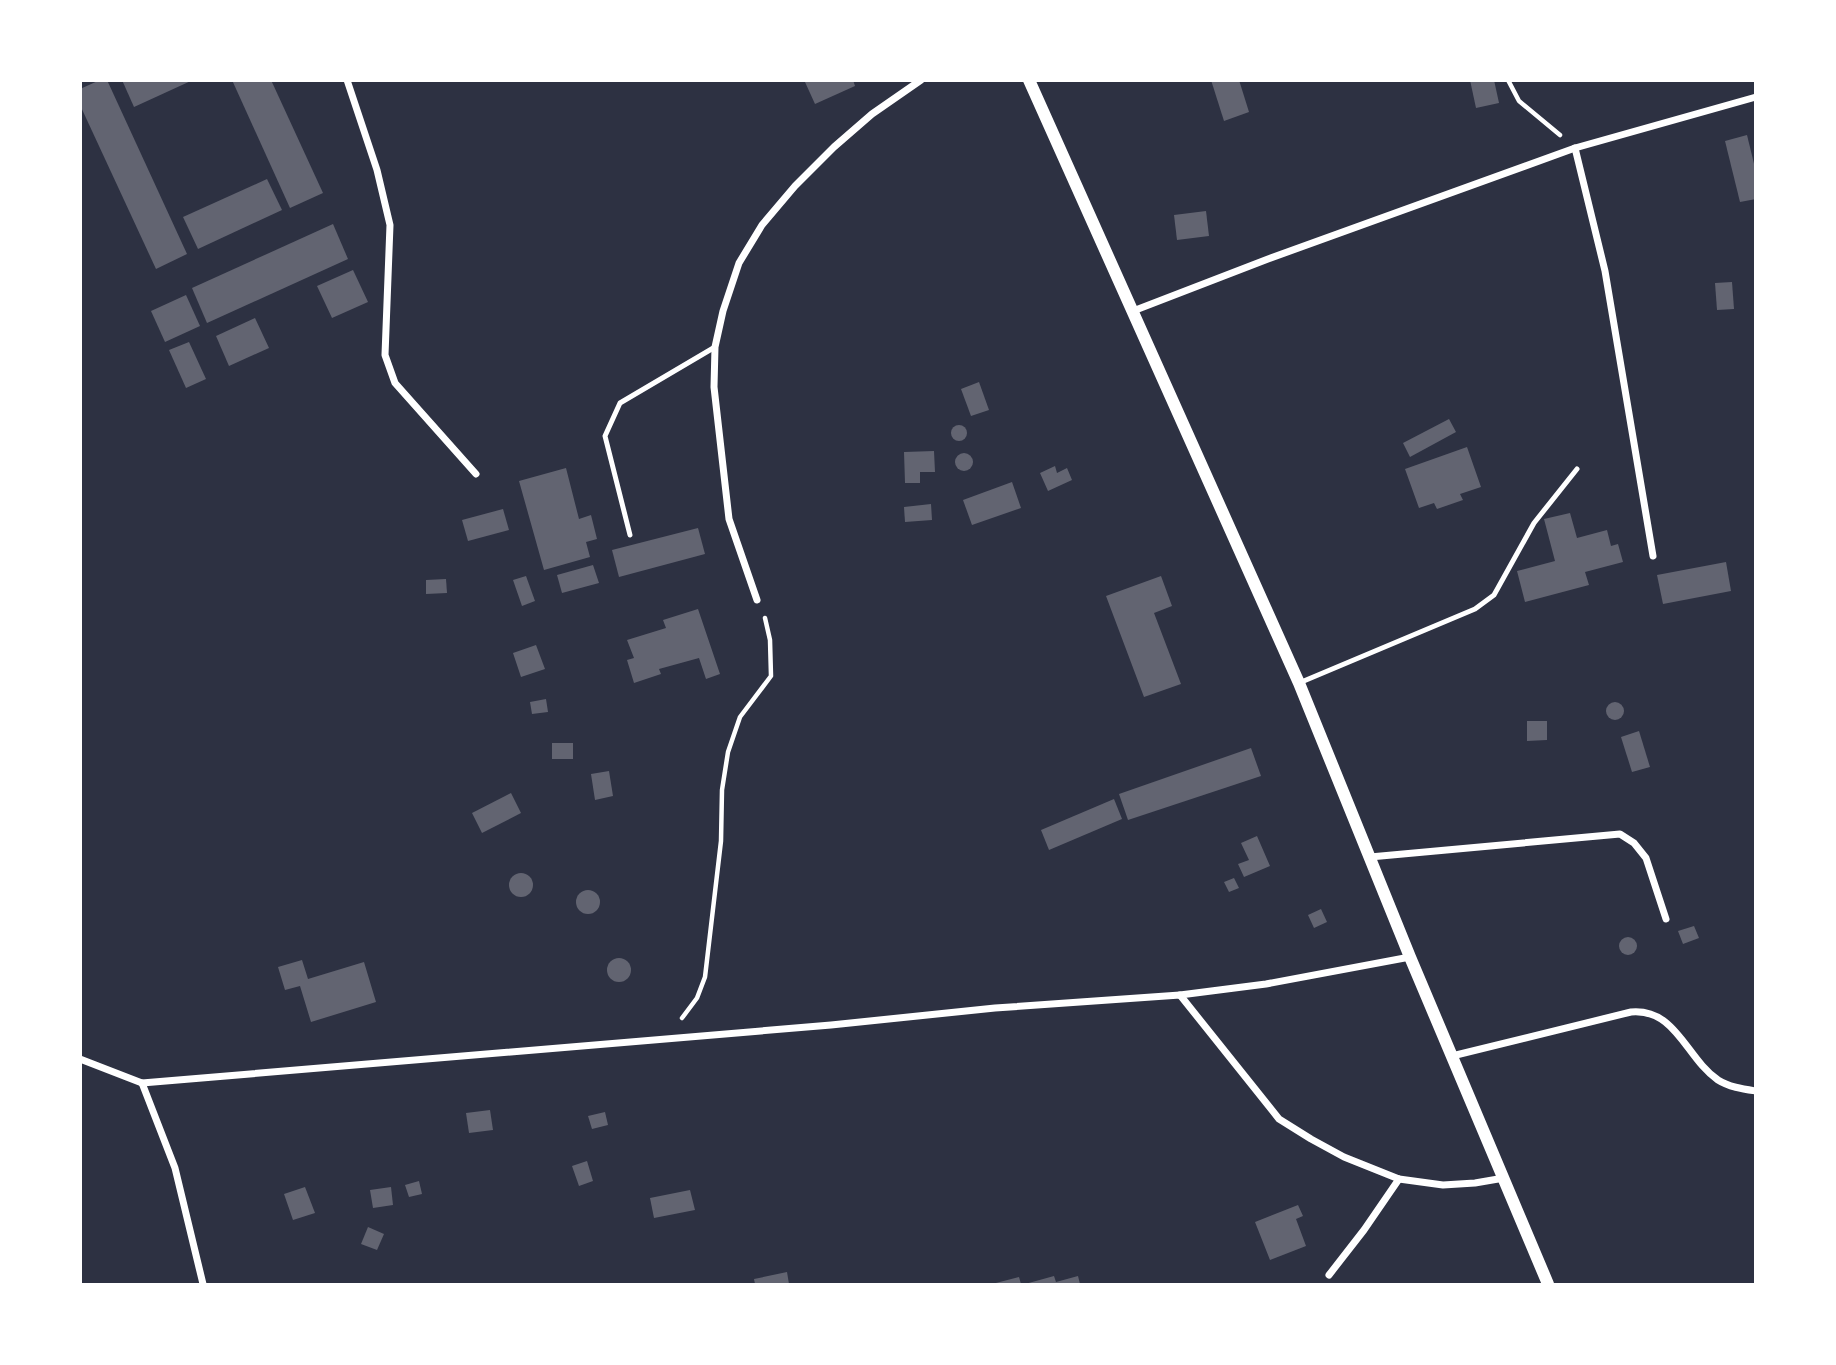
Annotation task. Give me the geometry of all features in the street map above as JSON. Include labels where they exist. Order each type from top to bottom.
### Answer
[{"type":"street","points":[[347,80],[377,170],[390,225],[385,355],[395,383],[476,474]]},
{"type":"street","points":[[757,600],[729,519],[714,387],[715,347],[723,312],[739,263],[762,225],[795,186],[834,146],[872,114],[921,80]]},
{"type":"street","points":[[1029,80],[1299,682],[1410,957],[1548,1284]]},
{"type":"street","points":[[1133,312],[1281,254],[1575,148],[1755,97]]},
{"type":"street","points":[[1575,148],[1605,271],[1653,556]]},
{"type":"street","points":[[1370,858],[1620,834],[1634,843],[1646,858],[1666,919]]},
{"type":"street","points":[[80,1059],[142,1083],[662,1040],[995,1008],[1180,995],[1266,984],[1410,957]]},
{"type":"street","points":[[1180,995],[1279,1119],[1311,1139],[1344,1157],[1399,1179],[1443,1185],[1504,1178]]},
{"type":"street","points":[[1452,1056],[1644,1011],[1654,1013],[1667,1023],[1720,1081],[1755,1091]]},
{"type":"street","points":[[142,1083],[175,1168],[203,1284]]},
{"type":"street","points":[[1329,1275],[1399,1179]]},
{"type":"lane","points":[[630,535],[606,436],[620,403],[715,347]]},
{"type":"lane","points":[[1299,682],[1475,609],[1494,595],[1534,523],[1577,469]]},
{"type":"path","points":[[1508,80],[1519,101],[1575,148]]},
{"type":"path","points":[[662,1040],[688,1011],[705,977],[721,841],[722,790],[728,752],[740,717],[771,676],[770,640],[757,600]]},
{"type":"building","points":[[100,80],[107,80],[187,254],[156,269],[80,105],[80,89]]},
{"type":"building","points":[[122,80],[193,80],[134,107]]},
{"type":"building","points":[[232,80],[271,80],[323,193],[290,208]]},
{"type":"building","points":[[853,80],[855,86],[815,104],[805,82]]},
{"type":"building","points":[[1211,80],[1239,80],[1249,112],[1224,121]]},
{"type":"building","points":[[1470,80],[1494,80],[1499,103],[1476,108]]},
{"type":"building","points":[[1747,135],[1756,172],[1756,199],[1740,202],[1725,141]]},
{"type":"building","points":[[267,179],[282,210],[198,249],[183,217]]},
{"type":"building","points":[[1206,211],[1209,236],[1177,240],[1174,215]]},
{"type":"building","points":[[333,224],[348,259],[207,323],[192,288]]},
{"type":"building","points":[[353,270],[368,302],[332,318],[317,286]]},
{"type":"building","points":[[1732,282],[1734,309],[1717,310],[1715,283]]},
{"type":"building","points":[[186,295],[200,326],[165,342],[151,311]]},
{"type":"building","points":[[255,318],[269,348],[229,366],[216,336]]},
{"type":"building","points":[[189,342],[206,379],[186,388],[169,350]]},
{"type":"building","points":[[979,382],[989,410],[971,416],[961,389]]},
{"type":"building","points":[[1449,419],[1456,432],[1410,457],[1403,443]]},
{"type":"building","points":[[956,425],[962,425],[967,433],[965,439],[956,441],[951,436],[951,430]]},
{"type":"building","points":[[1467,447],[1481,487],[1460,494],[1463,500],[1437,509],[1434,503],[1419,508],[1405,469]]},
{"type":"building","points":[[934,451],[935,472],[920,472],[920,483],[905,483],[904,452]]},
{"type":"building","points":[[960,453],[968,453],[973,462],[971,469],[960,471],[955,466],[955,458]]},
{"type":"building","points":[[1055,466],[1057,473],[1067,468],[1072,480],[1048,491],[1040,473]]},
{"type":"building","points":[[566,468],[579,519],[591,515],[597,539],[586,542],[590,557],[544,570],[519,481]]},
{"type":"building","points":[[1012,482],[1021,508],[972,525],[963,500]]},
{"type":"building","points":[[931,504],[932,520],[905,522],[904,507]]},
{"type":"building","points":[[503,509],[509,530],[468,541],[462,520]]},
{"type":"building","points":[[1570,513],[1577,538],[1607,530],[1611,546],[1618,544],[1623,562],[1585,572],[1589,585],[1525,602],[1517,571],[1555,561],[1544,519]]},
{"type":"building","points":[[698,528],[705,554],[619,577],[612,550]]},
{"type":"building","points":[[1726,562],[1731,591],[1663,604],[1657,575]]},
{"type":"building","points":[[593,565],[599,583],[562,593],[557,575]]},
{"type":"building","points":[[526,576],[535,601],[522,606],[513,580]]},
{"type":"building","points":[[1161,576],[1172,606],[1154,613],[1181,684],[1144,697],[1106,596]]},
{"type":"building","points":[[446,579],[447,593],[426,594],[426,580]]},
{"type":"building","points":[[698,609],[720,674],[706,679],[699,658],[659,669],[661,674],[634,683],[627,660],[634,658],[627,640],[666,628],[663,620]]},
{"type":"building","points":[[536,645],[545,669],[521,677],[513,653]]},
{"type":"building","points":[[546,699],[548,712],[532,714],[530,702]]},
{"type":"building","points":[[1615,702],[1621,705],[1624,711],[1621,717],[1615,720],[1609,717],[1606,711],[1609,705]]},
{"type":"building","points":[[1527,721],[1547,721],[1547,740],[1527,741]]},
{"type":"building","points":[[1639,731],[1650,767],[1632,772],[1621,737]]},
{"type":"building","points":[[552,743],[573,743],[573,759],[552,759]]},
{"type":"building","points":[[1251,748],[1261,776],[1128,820],[1119,794]]},
{"type":"building","points":[[609,771],[613,796],[595,800],[591,774]]},
{"type":"building","points":[[511,793],[521,813],[482,833],[472,813]]},
{"type":"building","points":[[1114,799],[1122,819],[1049,850],[1041,830]]},
{"type":"building","points":[[1257,836],[1270,866],[1244,877],[1238,864],[1249,860],[1241,843]]},
{"type":"building","points":[[521,873],[529,877],[533,885],[529,893],[521,897],[513,893],[509,885],[513,877]]},
{"type":"building","points":[[1234,878],[1239,888],[1229,892],[1224,882]]},
{"type":"building","points":[[588,890],[596,894],[600,902],[596,910],[588,914],[580,910],[576,902],[580,894]]},
{"type":"building","points":[[1321,909],[1327,922],[1314,928],[1308,915]]},
{"type":"building","points":[[1694,926],[1699,938],[1683,944],[1678,931]]},
{"type":"building","points":[[1624,937],[1632,937],[1637,946],[1635,953],[1624,955],[1619,950],[1619,942]]},
{"type":"building","points":[[619,958],[627,962],[631,970],[627,978],[619,982],[611,978],[607,970],[611,962]]},
{"type":"building","points":[[302,960],[308,979],[364,962],[376,1002],[311,1022],[300,986],[285,990],[278,967]]},
{"type":"building","points":[[490,1110],[493,1130],[469,1133],[466,1113]]},
{"type":"building","points":[[605,1112],[608,1125],[592,1129],[588,1116]]},
{"type":"building","points":[[587,1161],[593,1181],[579,1186],[572,1166]]},
{"type":"building","points":[[419,1181],[422,1194],[409,1197],[405,1185]]},
{"type":"building","points":[[305,1187],[315,1213],[293,1220],[284,1194]]},
{"type":"building","points":[[391,1187],[393,1205],[373,1208],[370,1190]]},
{"type":"building","points":[[690,1190],[695,1210],[654,1218],[650,1198]]},
{"type":"building","points":[[1298,1205],[1303,1216],[1296,1219],[1306,1246],[1270,1260],[1255,1222]]},
{"type":"building","points":[[368,1227],[384,1234],[377,1250],[361,1244]]},
{"type":"building","points":[[787,1272],[789,1284],[755,1284],[754,1279]]},
{"type":"building","points":[[1054,1276],[1056,1282],[1078,1276],[1080,1284],[1025,1284]]},
{"type":"building","points":[[1019,1277],[1021,1284],[992,1284]]}]
